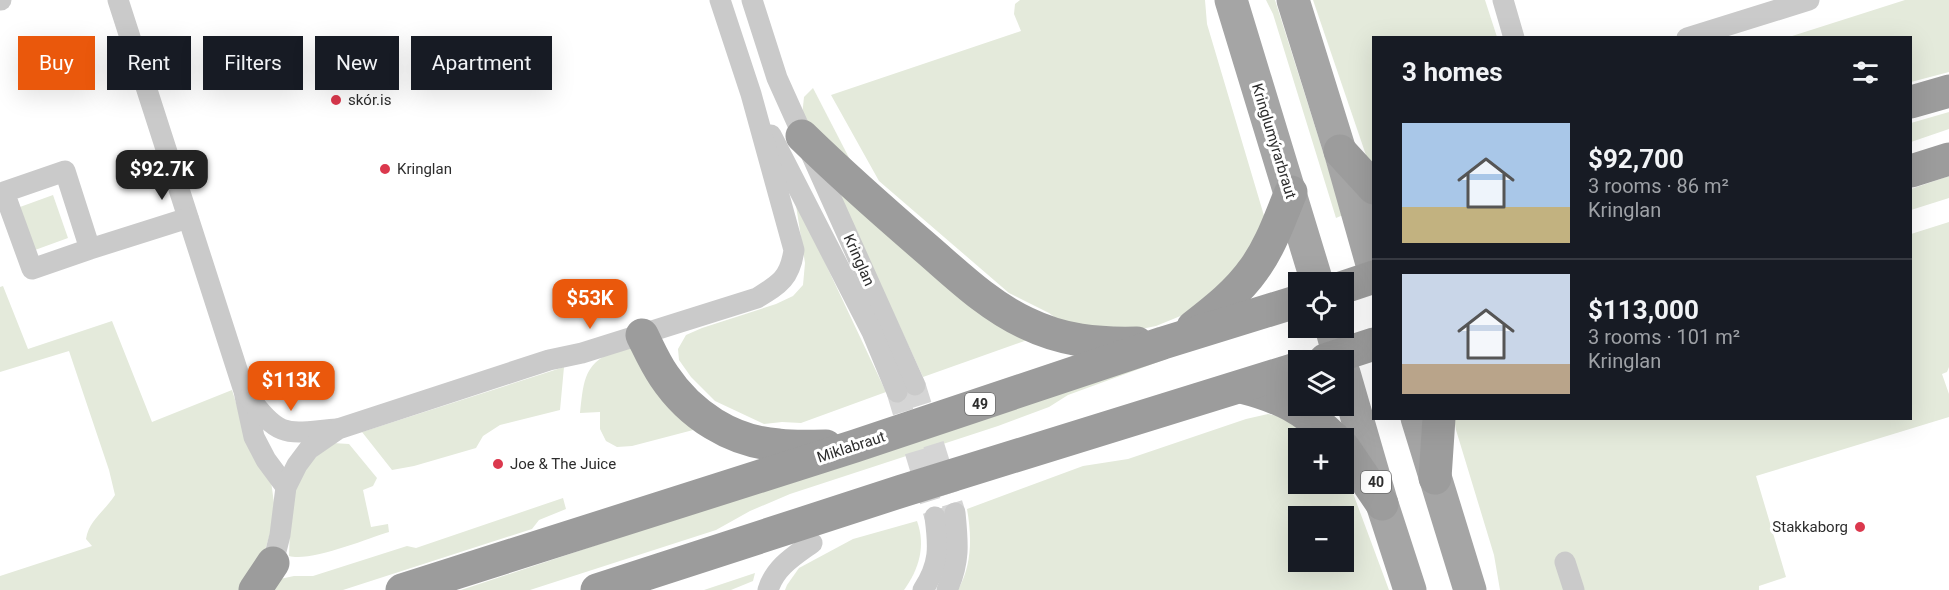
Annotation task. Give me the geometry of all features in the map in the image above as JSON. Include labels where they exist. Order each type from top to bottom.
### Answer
[{"type":"highway","points":[[1912,102],[1949,91]]},
{"type":"highway","points":[[802,136],[849,182],[971,287],[1000,308],[1025,323],[1072,339],[1099,344],[1170,341],[1212,312],[1248,277],[1266,250],[1291,192]]},
{"type":"highway","points":[[1340,151],[1372,186]]},
{"type":"highway","points":[[1912,171],[1949,159]]},
{"type":"highway","points":[[1354,284],[1372,278]]},
{"type":"highway","name":"Miklabraut","points":[[402,590],[855,446],[1170,341],[1288,304]]},
{"type":"highway","points":[[642,335],[672,387],[696,411],[721,430],[777,445],[855,446]]},
{"type":"highway","points":[[1353,350],[1372,345]]},
{"type":"highway","points":[[597,590],[902,491],[1288,372]]},
{"type":"highway","points":[[1241,387],[1281,399],[1323,428]]},
{"type":"highway","points":[[1435,478],[1439,420]]},
{"type":"highway","points":[[1354,462],[1383,504]]},
{"type":"highway","points":[[812,543],[856,527],[902,491]]},
{"type":"highway","points":[[255,590],[273,563]]},
{"type":"main road","name":"Kringlumýrarbraut","points":[[1231,0],[1314,272]]},
{"type":"main road","points":[[1293,0],[1372,264]]},
{"type":"main road","name":"40","points":[[1354,412],[1410,590]]},
{"type":"main road","points":[[1418,420],[1470,590]]},
{"type":"street","name":"Kringlan","points":[[118,0],[244,391],[254,437],[266,460],[286,487]]},
{"type":"street","name":"Kringlan","points":[[244,391],[263,417],[275,428],[292,433],[338,429],[549,360],[582,353],[757,298],[779,285],[792,267],[795,250],[751,94],[720,0]]},
{"type":"street","name":"Kringlan","points":[[751,94],[872,332],[906,388],[777,78],[753,0]]},
{"type":"street","points":[[1503,0],[1513,36]]},
{"type":"street","points":[[1693,36],[1809,0]]},
{"type":"street","points":[[90,249],[65,171],[4,192],[32,269],[188,218]]},
{"type":"street","name":"Kringlan","points":[[273,563],[280,535],[286,487],[297,465],[309,449],[338,429]]},
{"type":"street","points":[[923,590],[937,562],[945,515],[958,544],[958,559],[947,590]]},
{"type":"street","points":[[768,590],[777,571],[791,557],[812,543]]},
{"type":"street","points":[[1565,562],[1574,590]]},
{"type":"green space","points":[[1020,0],[1205,0],[1207,24],[1265,219],[1253,257],[1183,315],[1156,326],[1126,332],[1068,327],[1049,313],[1009,293],[879,181],[831,95],[1021,31],[1014,14],[1015,4]]},
{"type":"green space","points":[[1266,0],[1275,0],[1343,215],[1336,218],[1273,14]]},
{"type":"green space","points":[[1313,0],[1485,0],[1497,36],[1372,36],[1372,168]]},
{"type":"green space","points":[[1905,0],[1949,0],[1949,72],[1912,82],[1912,36],[1792,36]]},
{"type":"green space","points":[[813,88],[861,181],[802,116],[804,97]]},
{"type":"green space","points":[[1949,112],[1949,129],[1912,142],[1912,123]]},
{"type":"green space","points":[[1949,176],[1949,198],[1912,210],[1912,189]]},
{"type":"green space","points":[[832,180],[1033,338],[923,377]]},
{"type":"green space","points":[[53,195],[68,238],[35,250],[20,207]]},
{"type":"green space","points":[[795,199],[886,392],[801,423],[764,424],[715,401],[691,377],[679,360],[678,349],[686,335],[776,304],[793,296],[803,285],[805,263]]},
{"type":"green space","points":[[1949,222],[1949,367],[1947,372],[1942,374],[1949,394],[1949,417],[1756,476],[1786,577],[1759,586],[1759,590],[1500,590],[1494,555],[1454,420],[1912,420],[1912,234]]},
{"type":"green space","points":[[3,286],[28,349],[112,321],[152,422],[232,390],[249,444],[271,481],[274,503],[271,530],[262,561],[244,590],[0,590],[0,576],[92,546],[86,539],[90,526],[115,495],[109,470],[69,351],[0,372],[0,287]]},
{"type":"green space","points":[[1262,324],[1068,395],[1049,407],[998,426],[790,494],[750,511],[716,530],[530,590],[461,590]]},
{"type":"green space","points":[[620,349],[638,349],[697,429],[632,446],[617,447],[606,441],[600,429],[600,412],[580,413],[583,390],[588,373],[593,366],[608,354]]},
{"type":"green space","points":[[564,367],[560,410],[500,425],[483,436],[476,448],[392,470],[362,432]]},
{"type":"green space","points":[[1268,414],[1292,419],[1306,428],[1288,428],[1288,494],[1353,494],[1389,590],[958,590],[966,571],[970,551],[967,509],[1083,466],[1128,459],[1246,419]]},
{"type":"green space","points":[[333,443],[349,444],[377,478],[373,486],[363,490],[371,527],[388,524],[389,532],[324,553],[311,556],[289,556],[294,493],[300,476],[319,454]]},
{"type":"green space","points":[[563,498],[566,509],[539,520],[532,529],[343,590],[267,590],[280,579],[313,576],[407,546],[416,548]]},
{"type":"green space","points":[[917,521],[921,539],[920,557],[914,574],[904,590],[785,590],[799,568],[853,539]]},
{"type":"green space","points":[[755,573],[753,581],[731,590],[704,590]]},
{"type":"tunnel","points":[[915,385],[955,513]]},
{"type":"tunnel","points":[[897,392],[935,517]]},
{"type":"place","name":"skór.is","points":[[336,100]]},
{"type":"place","name":"Kringlan","points":[[385,169]]},
{"type":"place","name":"Joe & The Juice","points":[[498,464]]},
{"type":"place","name":"Stakkaborg","points":[[1860,527]]}]
